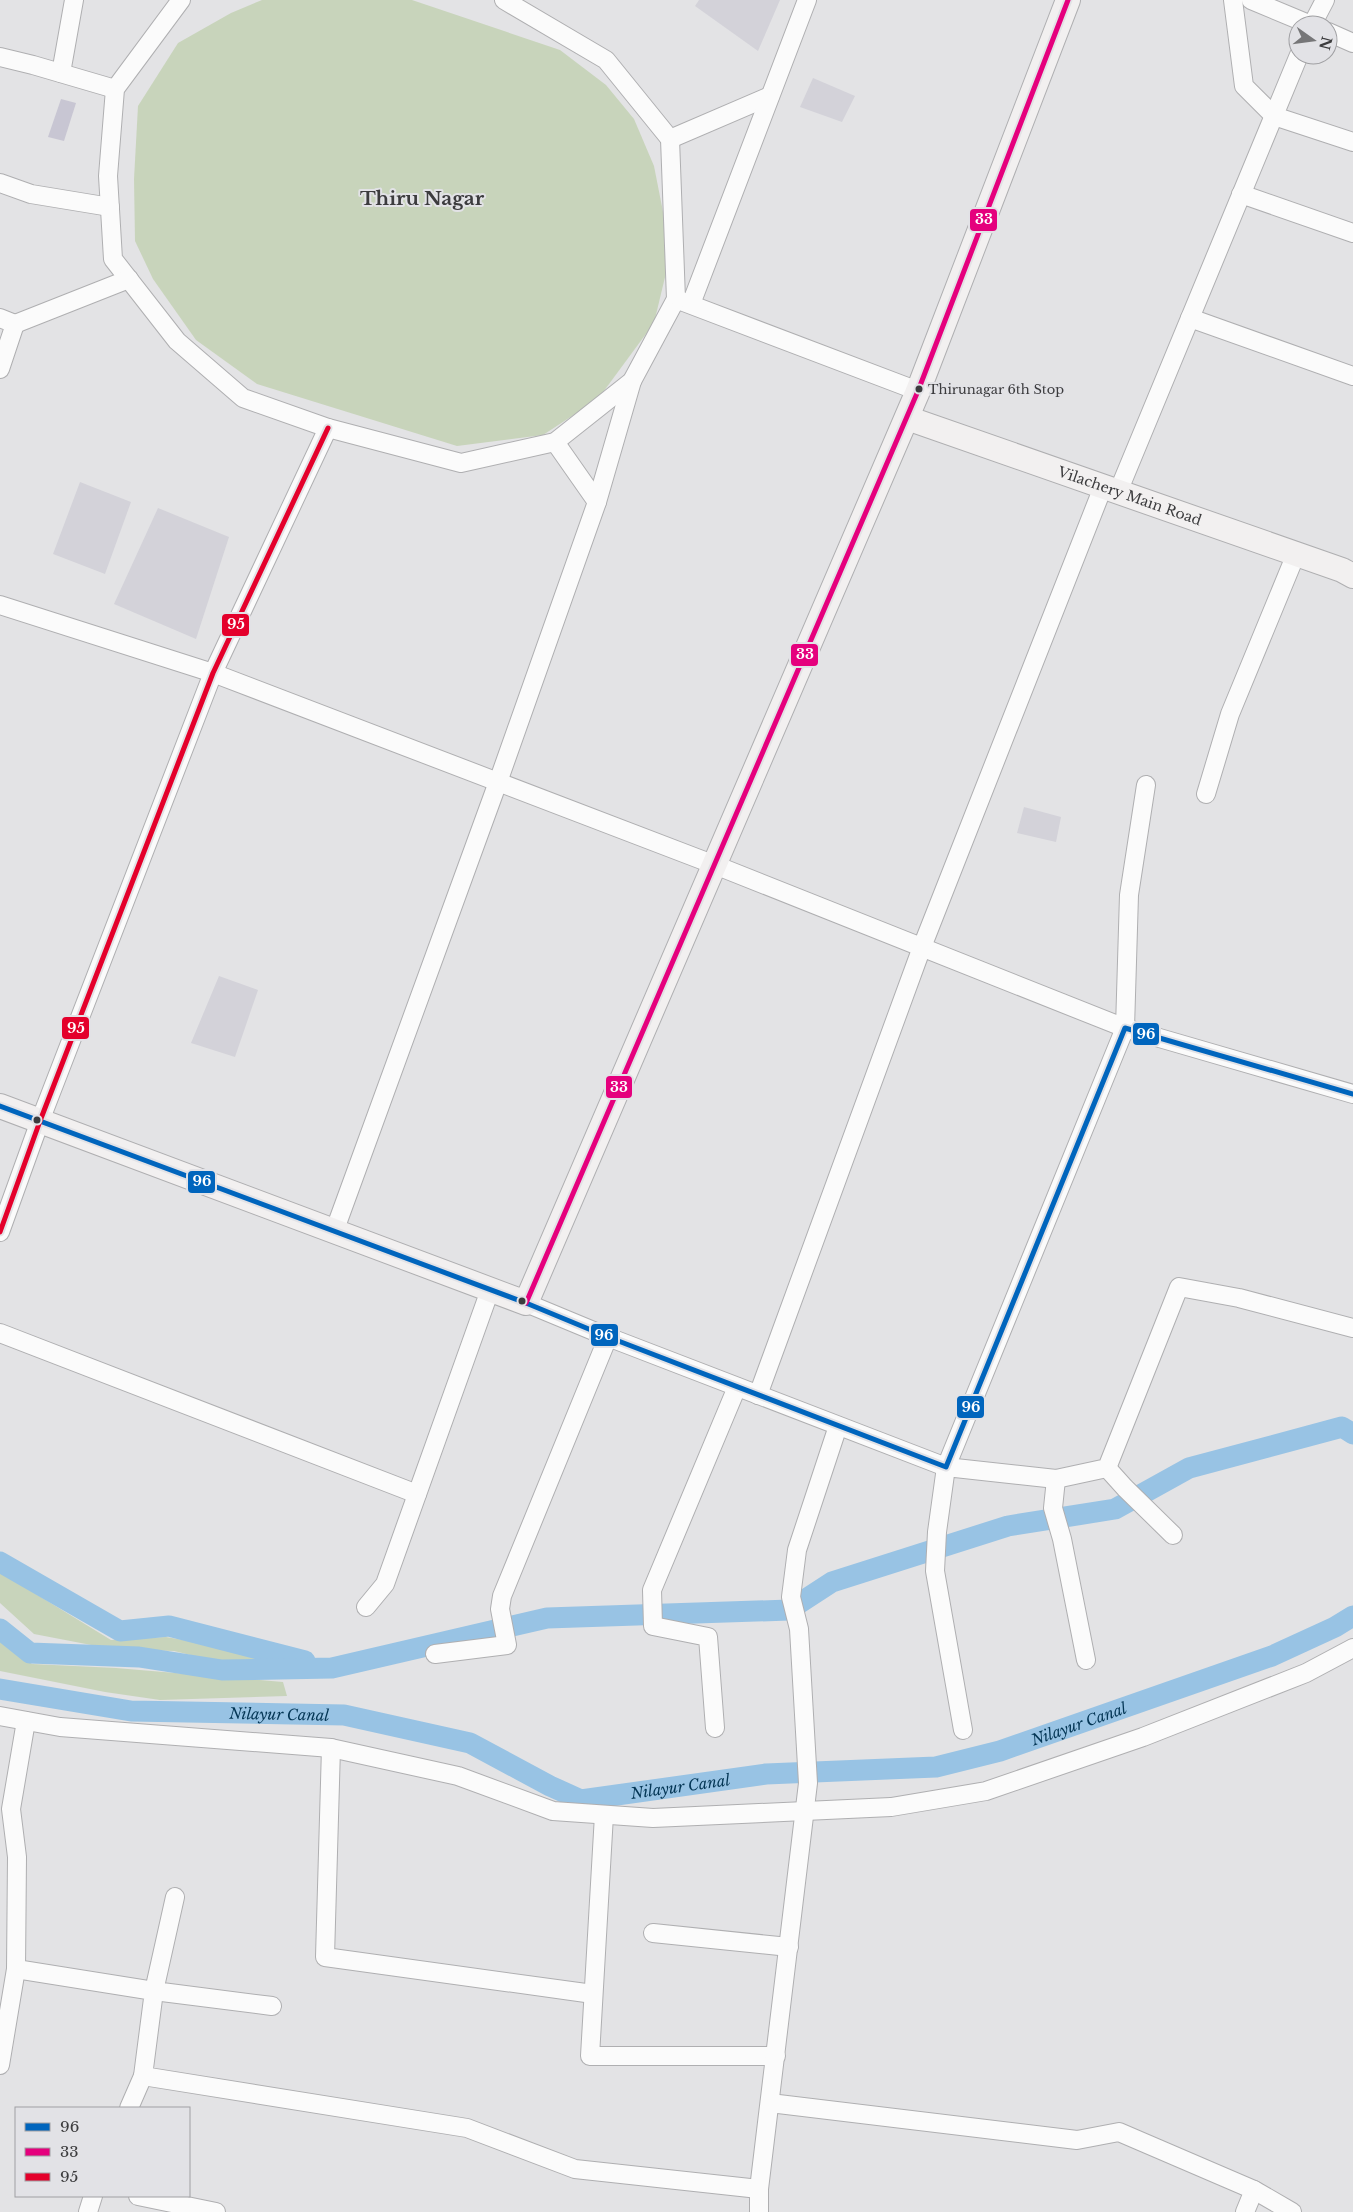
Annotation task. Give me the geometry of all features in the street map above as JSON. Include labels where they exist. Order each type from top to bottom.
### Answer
[{"type":"main road","points":[[0,1106],[526,1304],[907,418],[1068,0]]},
{"type":"main road","name":"Vilachery Main Road","points":[[907,418],[1342,570],[1353,576]]},
{"type":"street","points":[[61,73],[74,0]]},
{"type":"street","points":[[181,0],[115,89],[108,176],[113,259],[177,341],[243,398],[328,428],[461,464],[555,442],[632,381]]},
{"type":"street","points":[[504,0],[606,60],[670,140],[683,302]]},
{"type":"street","points":[[334,1232],[498,782],[597,502],[632,381],[683,302],[770,96],[807,0]]},
{"type":"street","points":[[1233,0],[1244,86],[1274,116],[1353,142]]},
{"type":"street","points":[[1251,0],[1288,15]]},
{"type":"street","points":[[1317,15],[1325,0]]},
{"type":"street","points":[[1338,36],[1353,43]]},
{"type":"street","points":[[0,57],[115,89]]},
{"type":"street","points":[[758,1395],[922,947],[1110,489],[1190,318],[1295,65]]},
{"type":"street","points":[[670,140],[770,96]]},
{"type":"street","points":[[0,183],[31,194],[110,207]]},
{"type":"street","points":[[1241,194],[1353,232]]},
{"type":"street","points":[[0,370],[8,321],[129,279]]},
{"type":"street","points":[[683,302],[918,391]]},
{"type":"street","points":[[1190,318],[1353,376]]},
{"type":"street","points":[[0,1232],[40,1121],[213,673],[328,428]]},
{"type":"street","points":[[555,442],[597,502]]},
{"type":"street","points":[[1206,794],[1230,714],[1296,554]]},
{"type":"street","points":[[0,605],[213,673],[714,865],[1125,1028],[1353,1094]]},
{"type":"street","points":[[963,1730],[935,1572],[937,1532],[946,1467],[1125,1028],[1129,895],[1146,786]]},
{"type":"street","points":[[1107,1468],[1179,1287],[1239,1298],[1353,1328]]},
{"type":"street","points":[[366,1607],[385,1584],[490,1290]]},
{"type":"street","points":[[526,1304],[946,1467],[1056,1479],[1107,1468]]},
{"type":"street","points":[[0,1333],[417,1494]]},
{"type":"street","points":[[435,1654],[508,1645],[500,1609],[502,1596],[608,1337]]},
{"type":"street","points":[[715,1728],[708,1637],[653,1626],[652,1590],[737,1386]]},
{"type":"street","points":[[762,2211],[759,2189],[808,1783],[799,1629],[791,1597],[798,1550],[838,1426]]},
{"type":"street","points":[[1107,1468],[1173,1535]]},
{"type":"street","points":[[1056,1479],[1053,1508],[1062,1539],[1086,1660]]},
{"type":"street","points":[[0,1716],[60,1727],[331,1748],[458,1776],[553,1810],[653,1818],[891,1807],[986,1791],[1143,1737],[1306,1673],[1353,1648]]},
{"type":"street","points":[[0,2065],[16,1969],[17,1857],[11,1809],[26,1721]]},
{"type":"street","points":[[331,1748],[325,1957],[593,1994]]},
{"type":"street","points":[[604,1814],[590,2056],[776,2056]]},
{"type":"street","points":[[129,2107],[143,2076],[154,1991],[175,1897]]},
{"type":"street","points":[[653,1933],[789,1947]]},
{"type":"street","points":[[16,1969],[154,1991],[272,2006]]},
{"type":"street","points":[[143,2076],[467,2128],[576,2170],[759,2189]]},
{"type":"street","points":[[770,2103],[1077,2140],[1119,2132],[1254,2190],[1292,2212]]},
{"type":"street","points":[[1245,2212],[1254,2190]]},
{"type":"street","points":[[88,2212],[93,2197]]},
{"type":"street","points":[[143,2197],[216,2212]]},
{"type":"shaded area","points":[[699,0],[780,0],[758,51],[695,6]]},
{"type":"shaded area","points":[[813,78],[855,96],[842,122],[800,107]]},
{"type":"shaded area","points":[[80,482],[131,502],[105,574],[53,554]]},
{"type":"shaded area","points":[[158,508],[229,537],[196,639],[114,604]]},
{"type":"shaded area","points":[[1024,807],[1061,817],[1056,842],[1017,833]]},
{"type":"shaded area","points":[[219,976],[258,990],[235,1057],[191,1043]]},
{"type":"green space","points":[[262,0],[412,0],[560,50],[606,85],[634,119],[654,166],[665,222],[666,273],[654,323],[598,399],[543,435],[457,446],[257,384],[196,340],[153,279],[135,241],[134,179],[138,106],[178,43],[231,13]]},
{"type":"green space","points":[[0,1572],[111,1640],[166,1637],[257,1653],[265,1662],[248,1665],[220,1662],[174,1651],[112,1649],[34,1634],[0,1603]]},
{"type":"green space","points":[[0,1640],[32,1664],[116,1668],[283,1682],[287,1696],[160,1700],[105,1692],[0,1671]]},
{"type":"building","points":[[61,99],[76,103],[64,141],[48,137]]},
{"type":"waterway","points":[[0,1629],[30,1653],[139,1657],[222,1670],[332,1668],[547,1618],[789,1610],[832,1582],[1008,1526],[1115,1509],[1189,1468],[1342,1427],[1353,1434]]},
{"type":"waterway","points":[[0,1562],[120,1631],[169,1626],[305,1661]]},
{"type":"waterway","name":"Nilayur Canal","points":[[0,1689],[131,1711],[344,1715],[470,1743],[550,1786],[581,1800],[766,1774],[936,1767],[1000,1751],[1272,1656],[1335,1627],[1353,1616]]},
{"type":"transit line","name":"33","points":[[526,1303],[918,391],[1068,0]]},
{"type":"transit line","name":"95","points":[[0,1232],[40,1121],[213,673],[328,428]]},
{"type":"transit line","name":"96","points":[[0,1106],[526,1303],[608,1337],[946,1467],[1125,1028],[1353,1094]]},
{"type":"place","name":"Thirunagar 6th Stop","points":[[919,389]]},
{"type":"district","name":"Thiru Nagar","points":[[422,198]]}]
